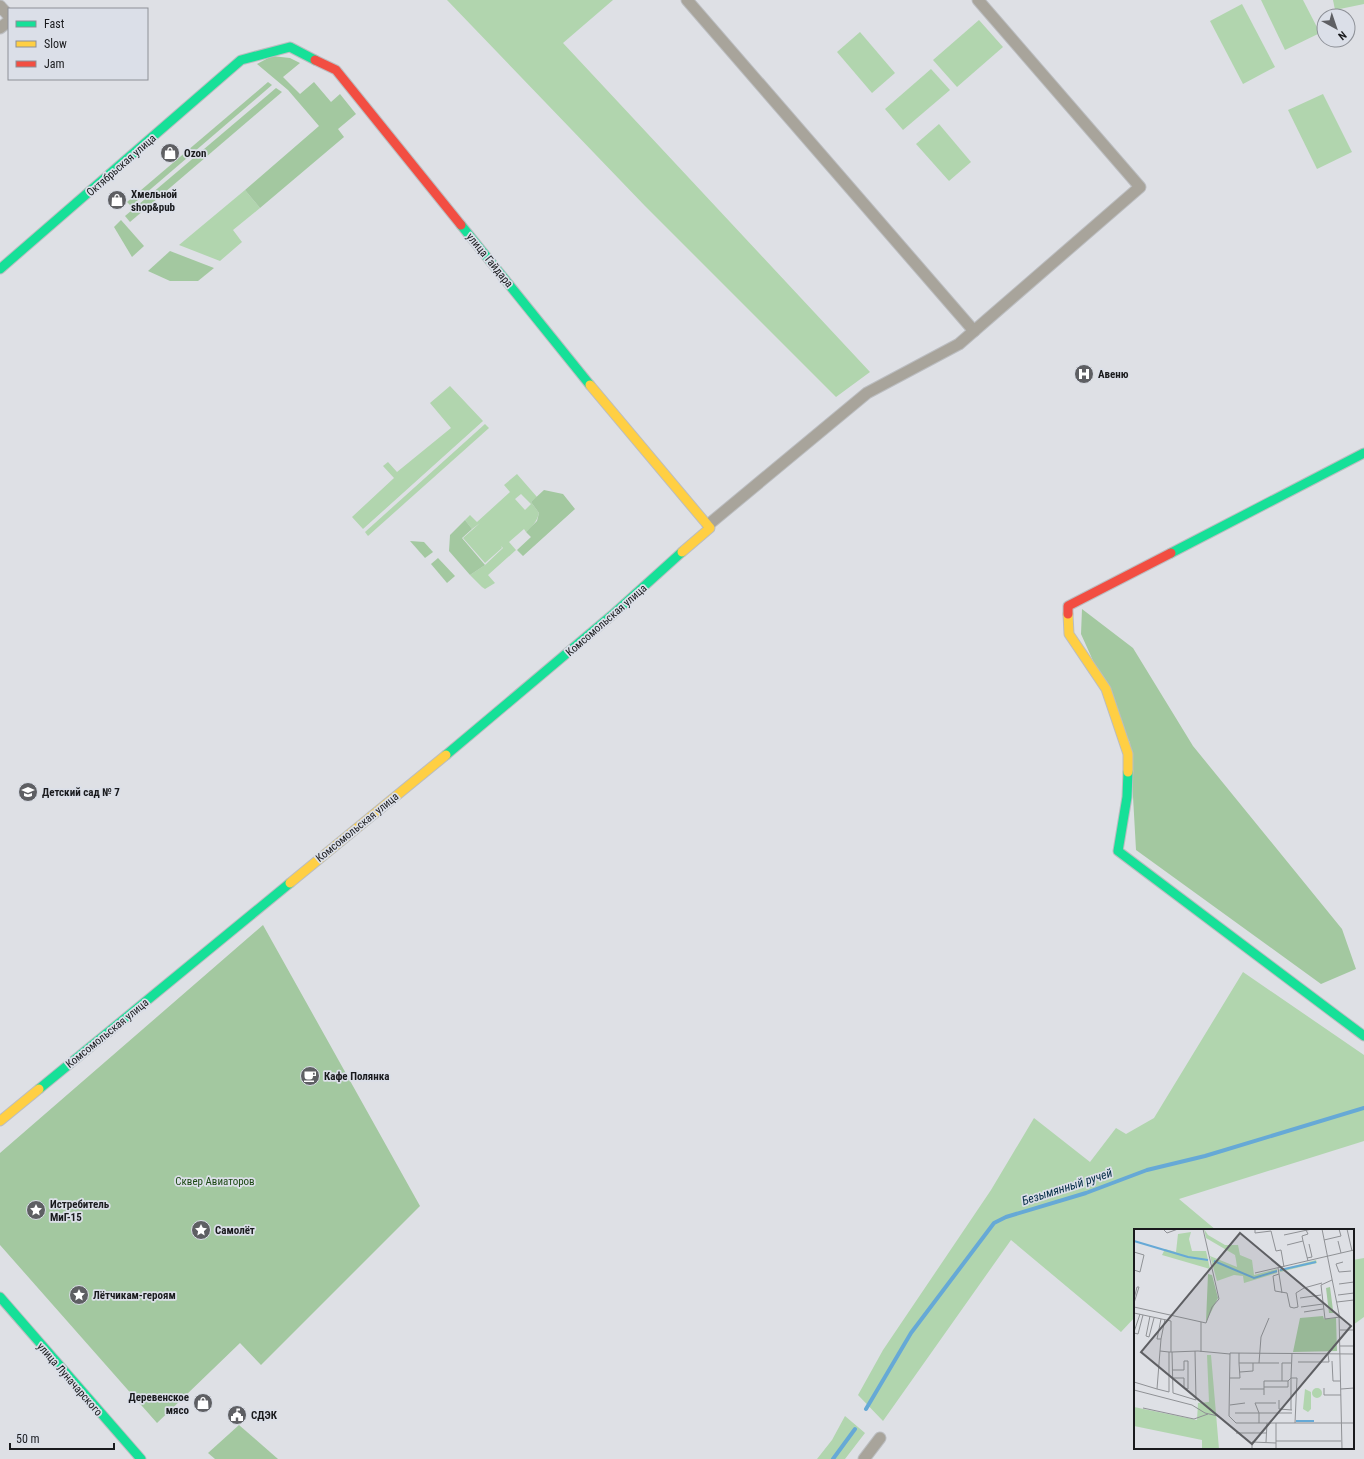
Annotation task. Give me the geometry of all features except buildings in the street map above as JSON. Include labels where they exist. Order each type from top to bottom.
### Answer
[{"type":"street","points":[[687,0],[974,331]]},
{"type":"street","points":[[709,527],[867,393],[959,344],[1140,187],[978,0]]},
{"type":"street","points":[[0,6],[8,15]]},
{"type":"street","points":[[0,28],[8,21]]},
{"type":"street","name":"улица Гайдара","points":[[241,60],[290,47],[336,70],[611,411],[709,527]]},
{"type":"street","name":"Октябрьская улица","points":[[0,269],[241,60]]},
{"type":"street","points":[[1364,453],[1068,606],[1069,634],[1106,689],[1128,754],[1127,798],[1118,851],[1364,1036]]},
{"type":"street","name":"Комсомольская улица","points":[[0,1121],[511,701],[611,616],[709,527]]},
{"type":"street","name":"улица Луначарского","points":[[0,1297],[141,1459]]},
{"type":"street","points":[[864,1459],[880,1438]]},
{"type":"green space","points":[[447,0],[613,0],[563,43],[870,372],[836,397],[645,206]]},
{"type":"green space","points":[[1261,0],[1303,0],[1316,25],[1316,35],[1285,50]]},
{"type":"green space","points":[[1333,0],[1364,0],[1364,4],[1345,8],[1335,8]]},
{"type":"green space","points":[[1242,4],[1275,67],[1243,84],[1210,21]]},
{"type":"green space","points":[[979,20],[1003,47],[957,87],[933,60]]},
{"type":"green space","points":[[860,32],[895,73],[872,93],[837,52]]},
{"type":"green space","points":[[272,56],[290,58],[300,63],[283,77],[300,94],[314,82],[331,102],[340,94],[356,114],[338,129],[344,137],[260,208],[245,190],[319,126],[288,90],[257,64]]},
{"type":"green space","points":[[931,69],[950,90],[903,130],[885,109]]},
{"type":"green space","points":[[268,82],[272,85],[131,206],[127,202]]},
{"type":"green space","points":[[276,88],[282,92],[130,222],[125,216]]},
{"type":"green space","points":[[1323,94],[1352,152],[1317,169],[1288,110]]},
{"type":"green space","points":[[939,124],[971,162],[949,181],[916,144]]},
{"type":"green space","points":[[245,190],[260,208],[233,230],[242,242],[220,261],[179,245]]},
{"type":"green space","points":[[121,220],[144,246],[132,257],[114,227]]},
{"type":"green space","points":[[170,251],[214,268],[198,281],[170,281],[148,271]]},
{"type":"green space","points":[[450,386],[483,421],[363,529],[352,517],[394,478],[383,466],[388,462],[397,472],[451,428],[430,403]]},
{"type":"green space","points":[[485,424],[489,428],[368,536],[365,532]]},
{"type":"green space","points":[[517,474],[537,497],[531,502],[539,513],[536,521],[526,532],[524,529],[509,542],[516,550],[488,575],[495,583],[485,589],[470,575],[485,565],[503,548],[501,546],[502,548],[485,563],[463,538],[480,523],[472,529],[465,520],[470,515],[477,522],[510,492],[504,485]],"holes":[[[521,494],[531,504],[525,510],[515,499]]]},
{"type":"green space","points":[[544,490],[563,494],[575,509],[523,556],[517,550],[531,537],[526,532],[537,521],[539,513],[531,502]]},
{"type":"green space","points":[[465,520],[472,529],[462,538],[485,565],[470,575],[449,551],[450,535]]},
{"type":"green space","points":[[410,541],[424,542],[433,552],[425,558]]},
{"type":"green space","points":[[438,558],[455,576],[447,583],[431,564]]},
{"type":"green space","points":[[1082,609],[1133,648],[1193,746],[1342,929],[1356,969],[1321,984],[1136,850],[1130,743],[1081,634]]},
{"type":"green space","name":"Сквер Авиаторов","points":[[263,925],[420,1206],[261,1365],[240,1343],[157,1423],[0,1245],[0,1153]]},
{"type":"green space","points":[[1243,972],[1364,1055],[1364,1141],[1179,1199],[1215,1229],[1134,1229],[1134,1318],[1121,1332],[1011,1240],[883,1421],[858,1395],[883,1350],[991,1190],[1034,1118],[1090,1162],[1116,1128],[1126,1134],[1154,1118]]},
{"type":"green space","points":[[1364,1258],[1364,1317],[1354,1324],[1354,1260]]},
{"type":"green space","points":[[845,1416],[865,1433],[845,1459],[817,1459],[832,1440]]},
{"type":"green space","points":[[239,1425],[278,1459],[215,1459],[208,1453]]},
{"type":"waterway","name":"Безымянный ручей","points":[[866,1409],[911,1333],[994,1223],[1006,1217],[1086,1193],[1147,1170],[1205,1156],[1364,1108]]},
{"type":"waterway","points":[[833,1459],[855,1429]]},
{"type":"traffic: fast","points":[[0,269],[241,60],[290,47],[315,60]]},
{"type":"traffic: fast","points":[[461,225],[590,385]]},
{"type":"traffic: fast","points":[[1171,553],[1364,453]]},
{"type":"traffic: fast","points":[[446,755],[611,616],[682,552]]},
{"type":"traffic: fast","points":[[1128,772],[1127,797],[1118,851],[1364,1036]]},
{"type":"traffic: fast","points":[[39,1089],[290,883]]},
{"type":"traffic: fast","points":[[0,1297],[141,1459]]},
{"type":"traffic: slow","points":[[590,385],[710,528],[682,552]]},
{"type":"traffic: slow","points":[[1068,614],[1069,634],[1106,689],[1128,754],[1128,772]]},
{"type":"traffic: slow","points":[[290,883],[446,755]]},
{"type":"traffic: slow","points":[[0,1121],[39,1089]]},
{"type":"traffic: jam","points":[[315,60],[336,70],[461,225]]},
{"type":"traffic: jam","points":[[1068,614],[1068,606],[1171,553]]},
{"type":"place","name":"Ozon","points":[[170,153]]},
{"type":"place","name":"Хмельной shop&pub","points":[[117,200]]},
{"type":"place","name":"Авеню","points":[[1084,374]]},
{"type":"place","name":"Детский сад № 7","points":[[28,792]]},
{"type":"place","name":"Кафе Полянка","points":[[310,1076]]},
{"type":"place","name":"Истребитель МиГ-15","points":[[36,1210]]},
{"type":"place","name":"Самолёт","points":[[201,1230]]},
{"type":"place","name":"Лётчикам-героям","points":[[79,1295]]},
{"type":"place","name":"Деревенское мясо","points":[[203,1403]]},
{"type":"place","name":"СДЭК","points":[[237,1415]]}]
